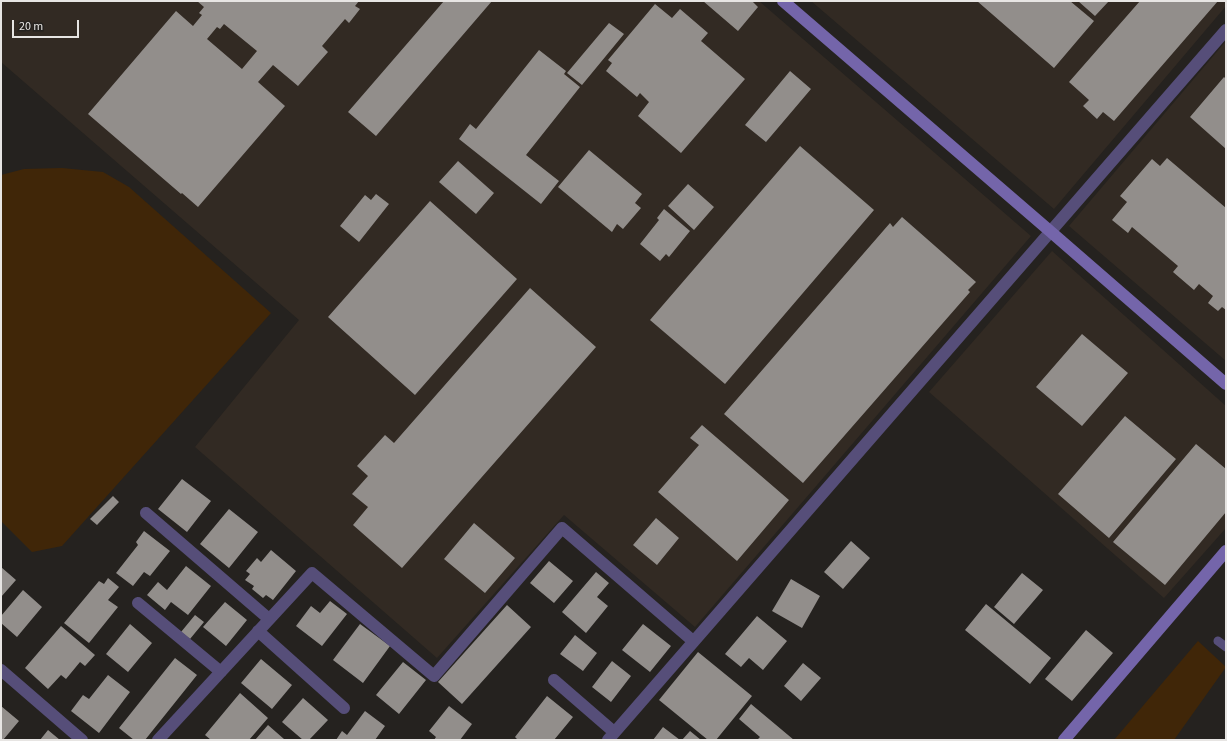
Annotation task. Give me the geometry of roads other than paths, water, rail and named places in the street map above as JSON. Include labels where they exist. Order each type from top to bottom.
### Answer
[{"type":"street","points":[[783,1],[1226,384]]},
{"type":"street","points":[[554,680],[611,736],[1226,30]]},
{"type":"street","points":[[146,513],[269,619]]},
{"type":"street","points":[[158,740],[312,573],[434,676],[562,528],[693,641]]},
{"type":"street","points":[[1064,740],[1226,551]]},
{"type":"street","points":[[138,604],[220,672]]},
{"type":"street","points":[[258,632],[344,708]]},
{"type":"street","points":[[1,671],[82,740]]},
{"type":"lane","points":[[1218,641],[1226,647]]}]
